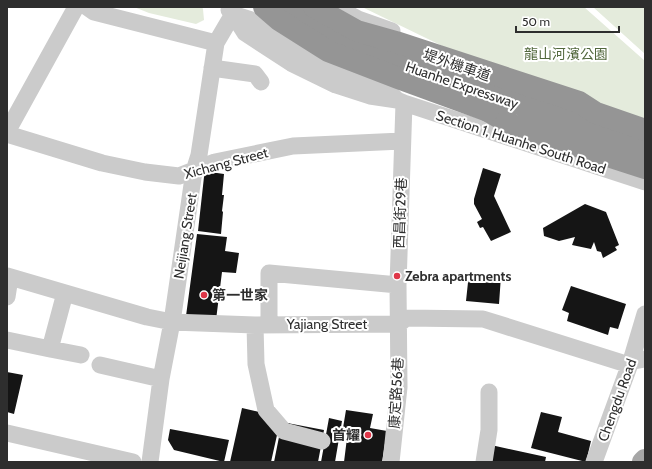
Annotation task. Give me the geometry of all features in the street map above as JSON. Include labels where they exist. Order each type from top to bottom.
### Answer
[{"type":"highway","points":[[264,7],[279,20],[328,51],[488,111],[599,142],[645,158]]},
{"type":"highway","name":"Huanhe Expressway","points":[[286,7],[296,15],[336,39],[378,57],[645,146]]},
{"type":"highway","name":"Huanhe Expressway","points":[[315,7],[356,31],[396,42],[579,102],[596,113],[645,132]]},
{"type":"highway","points":[[340,7],[396,42]]},
{"type":"highway","points":[[579,102],[600,103],[645,114]]},
{"type":"highway","points":[[488,111],[512,125],[645,168]]},
{"type":"street","points":[[7,133],[76,7]]},
{"type":"street","points":[[87,7],[94,12],[216,42]]},
{"type":"street","name":"堤外機車道","points":[[315,7],[352,26],[424,53],[600,114],[645,132]]},
{"type":"street","name":"堤外機車道","points":[[336,7],[358,19],[645,120]]},
{"type":"street","name":"Neijiang Street","points":[[150,462],[160,379],[172,322],[194,171],[199,155],[216,42],[229,10]]},
{"type":"street","name":"Section 1, Huanhe South Road","points":[[229,10],[255,21],[283,42],[327,67],[383,86],[400,102]]},
{"type":"street","name":"Section 1, Huanhe South Road","points":[[229,10],[245,33],[291,63],[336,85],[370,96],[400,102],[645,182]]},
{"type":"street","points":[[212,68],[255,74],[261,82]]},
{"type":"street","points":[[366,81],[375,71],[383,69],[645,153]]},
{"type":"street","name":"西昌街29巷","points":[[399,324],[398,285],[402,142],[400,102]]},
{"type":"street","name":"Xichang Street","points":[[7,133],[102,163],[145,172],[179,176],[215,162],[293,146],[402,142]]},
{"type":"street","points":[[322,440],[284,431],[266,410],[256,364],[269,273],[398,285]]},
{"type":"street","points":[[7,297],[9,277]]},
{"type":"street","name":"Yajiang Street","points":[[9,277],[148,317],[172,322],[262,324],[399,324],[406,318],[483,319],[623,363],[638,360]]},
{"type":"street","points":[[50,349],[65,293]]},
{"type":"street","name":"Chengdu Road","points":[[594,462],[638,360],[645,314]]},
{"type":"street","name":"康定路56巷","points":[[391,462],[399,387],[399,324]]},
{"type":"street","points":[[7,340],[80,355]]},
{"type":"street","points":[[100,365],[160,379]]},
{"type":"street","points":[[484,462],[489,430],[489,392]]},
{"type":"street","points":[[7,433],[133,462]]},
{"type":"green space","points":[[134,7],[202,7],[204,20],[196,24],[149,13]]},
{"type":"green space","name":"龍山河濱公園","points":[[362,7],[584,7],[645,61],[645,135],[554,100]]},
{"type":"green space","points":[[593,7],[645,7],[645,54]]},
{"type":"building","points":[[483,168],[501,174],[494,196],[511,232],[491,241],[483,227],[480,228],[477,222],[482,219],[474,204],[474,199]]},
{"type":"building","points":[[210,172],[224,174],[221,234],[198,231],[204,177],[206,173]]},
{"type":"building","points":[[585,204],[606,212],[619,245],[615,247],[617,250],[603,258],[601,252],[597,251],[594,242],[591,249],[572,245],[575,237],[559,241],[544,236],[543,228]]},
{"type":"building","name":"第一世家","points":[[197,234],[227,237],[225,251],[239,253],[236,273],[222,272],[216,320],[186,316]]},
{"type":"building","points":[[469,273],[501,276],[499,304],[466,301]]},
{"type":"building","points":[[571,286],[626,304],[618,329],[610,327],[608,335],[567,321],[569,313],[562,310]]},
{"type":"building","points":[[7,372],[23,375],[14,414],[7,412]]},
{"type":"building","points":[[242,408],[281,417],[271,462],[230,462]]},
{"type":"building","name":"首耀","points":[[346,410],[373,414],[370,428],[387,431],[382,462],[344,462],[347,438],[350,439],[351,429],[343,428]]},
{"type":"building","points":[[541,412],[562,417],[558,432],[591,441],[586,462],[531,448]]},
{"type":"building","points":[[329,418],[342,421],[335,462],[321,462]]},
{"type":"building","points":[[282,422],[324,430],[318,462],[274,462]]},
{"type":"building","points":[[170,429],[229,440],[224,462],[174,450],[168,440]]},
{"type":"building","points":[[491,445],[546,457],[545,462],[487,462]]},
{"type":"place","name":"Zebra apartments","points":[[397,276]]},
{"type":"place","name":"第一世家","points":[[204,295]]},
{"type":"place","name":"首耀","points":[[368,435]]}]
